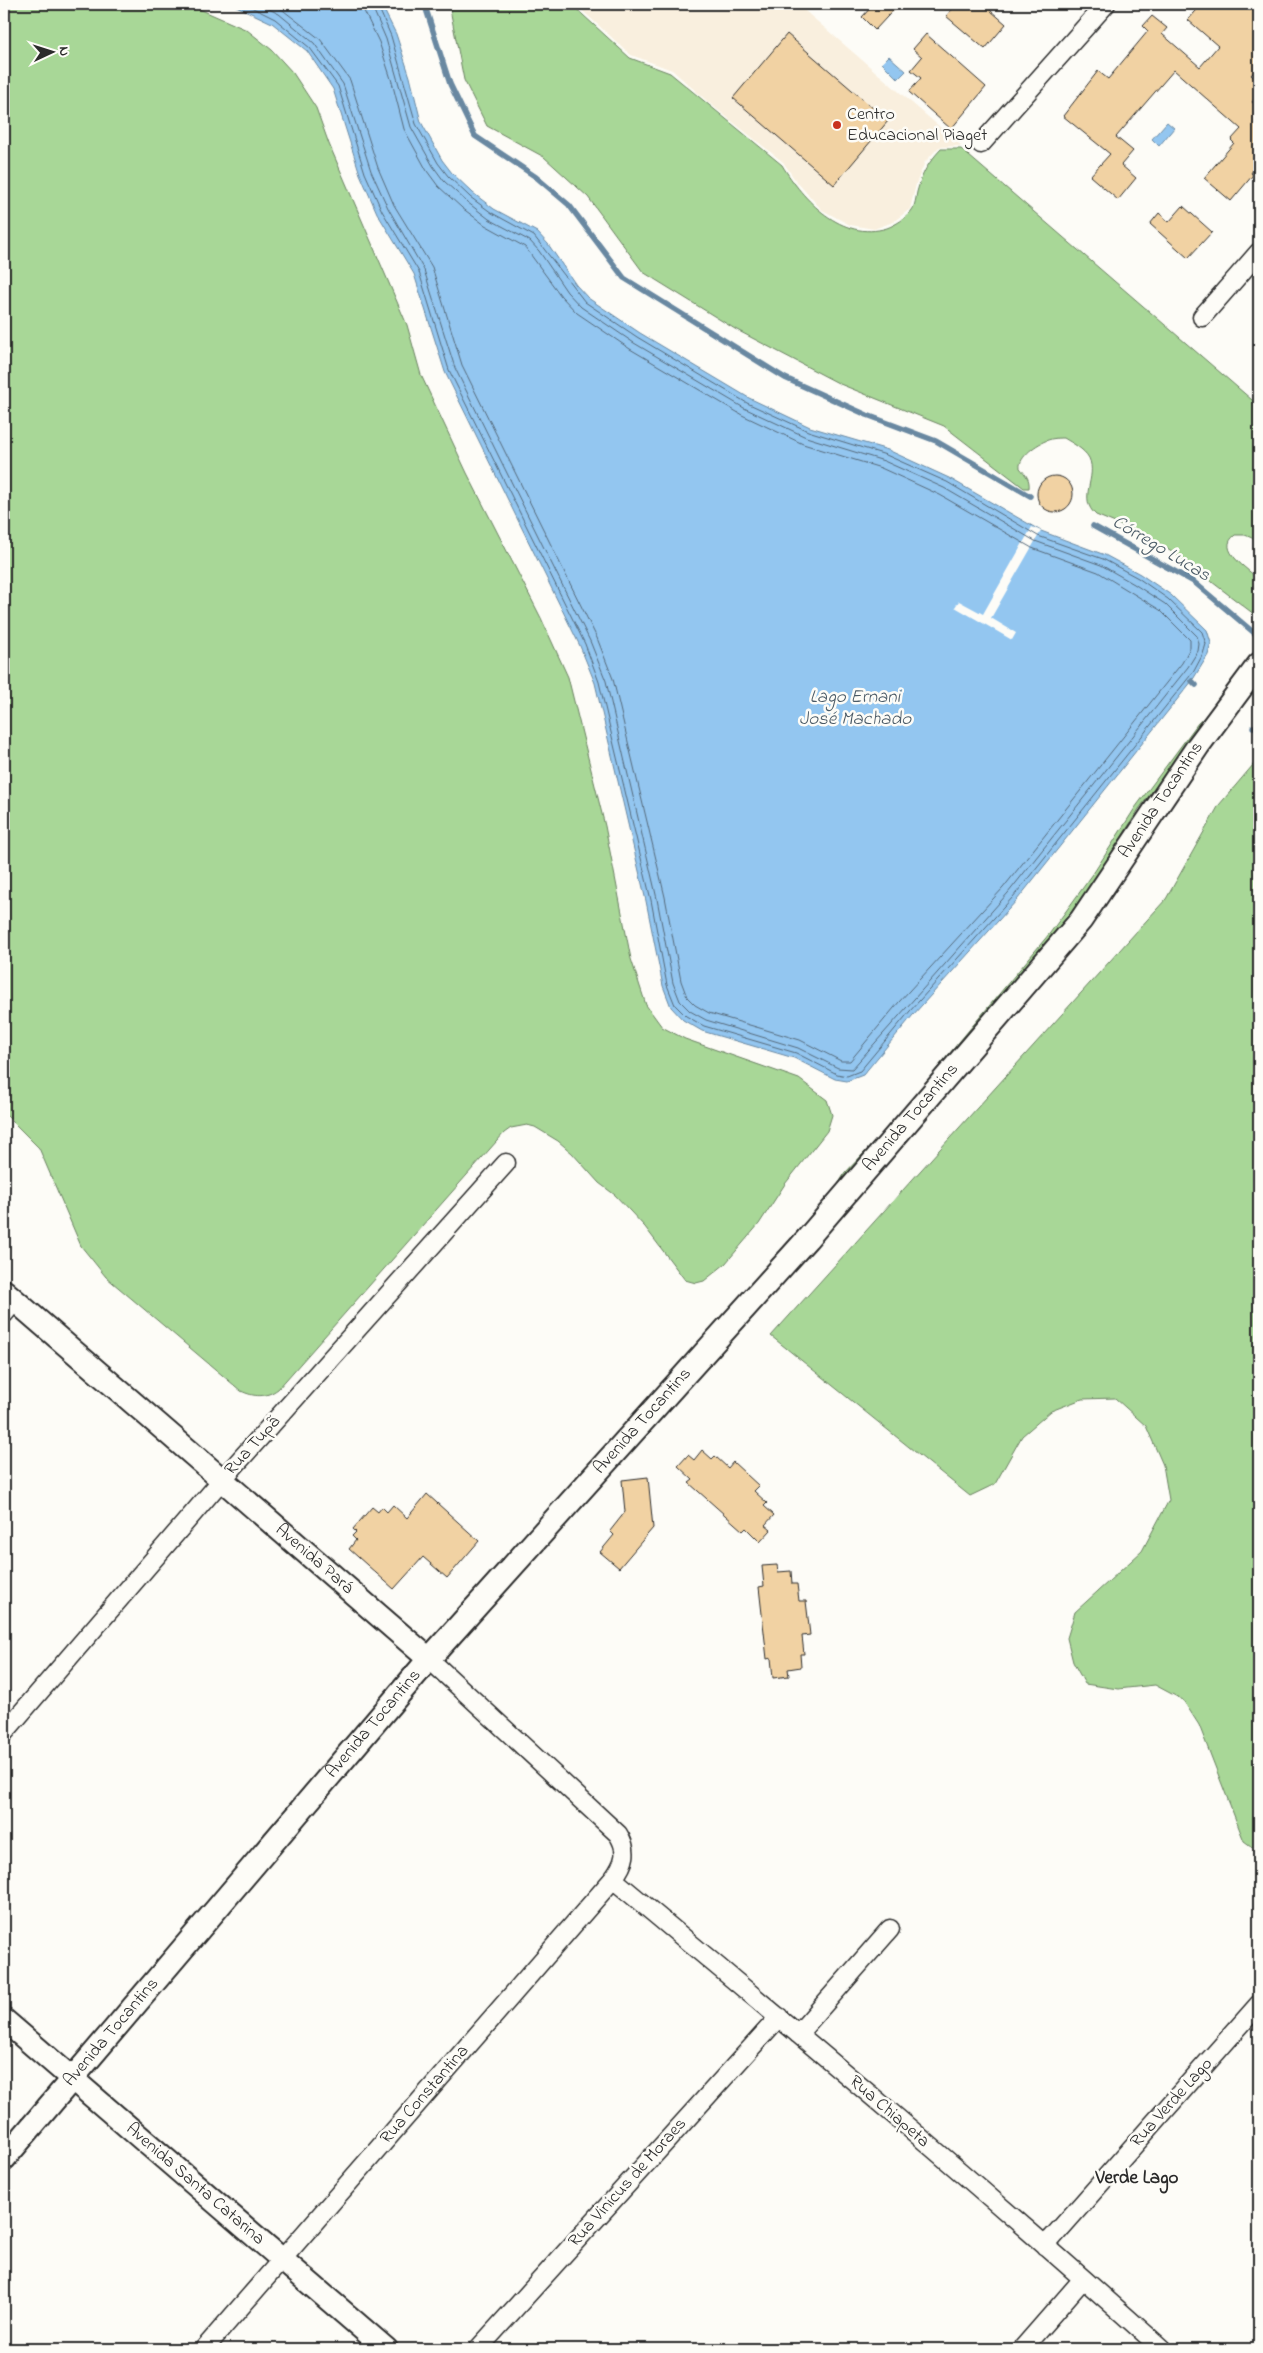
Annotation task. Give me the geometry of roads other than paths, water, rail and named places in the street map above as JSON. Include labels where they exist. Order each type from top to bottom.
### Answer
[{"type":"street","points":[[981,144],[1106,4]]},
{"type":"street","points":[[1202,317],[1259,252]]},
{"type":"street","name":"Avenida Tocantins","points":[[4,2159],[429,1660],[807,1239],[1081,920],[1198,746],[1259,664]]},
{"type":"street","name":"Rua Tupã","points":[[4,1733],[221,1481],[506,1163]]},
{"type":"street","name":"Avenida Pará","points":[[8,1302],[221,1481],[429,1660],[618,1834]]},
{"type":"street","name":"Rua Constantina","points":[[204,2349],[613,1878],[624,1864],[625,1856],[623,1842],[618,1834]]},
{"type":"street","name":"Rua Chiapeta","points":[[613,1878],[779,2017],[1084,2279],[1162,2349]]},
{"type":"street","points":[[798,2034],[890,1929]]},
{"type":"street","name":"Rua Verde Lago","points":[[1045,2246],[1259,2004]]},
{"type":"street","name":"Rua Vinicus de Moraes","points":[[478,2349],[779,2017]]},
{"type":"street","name":"Avenida Santa Catarina","points":[[4,2020],[386,2349]]},
{"type":"street","points":[[1022,2349],[1084,2279]]},
{"type":"water","name":"Lago Ernani José Machado","points":[[232,4],[381,4],[396,34],[410,77],[421,122],[442,160],[452,173],[473,193],[494,209],[537,232],[548,244],[576,285],[588,298],[640,333],[749,398],[810,427],[888,450],[949,478],[1041,531],[1105,555],[1140,574],[1171,595],[1207,630],[1211,643],[1208,655],[1192,681],[1017,900],[913,1015],[863,1075],[847,1081],[835,1079],[794,1058],[702,1031],[683,1020],[671,1007],[663,986],[646,901],[595,683],[580,646],[445,372],[414,274],[377,213],[360,174],[333,89],[307,51],[272,23]]},
{"type":"water","points":[[889,56],[906,71],[898,79],[882,63]]},
{"type":"water","points":[[1167,122],[1174,128],[1159,146],[1152,139]]},
{"type":"waterway","points":[[425,6],[450,84],[475,136],[536,177],[569,205],[624,278],[785,378],[867,415],[936,441],[1030,496]]},
{"type":"waterway","name":"Córrego Lucas","points":[[1093,526],[1194,582],[1259,637]]},
{"type":"waterway","points":[[1192,681],[1196,685]]},
{"type":"waterway","points":[[1253,727],[1259,727]]},
{"type":"place","name":"Centro Educacional Piaget","points":[[837,125]]},
{"type":"district","name":"Verde Lago","points":[[1137,2178]]}]
